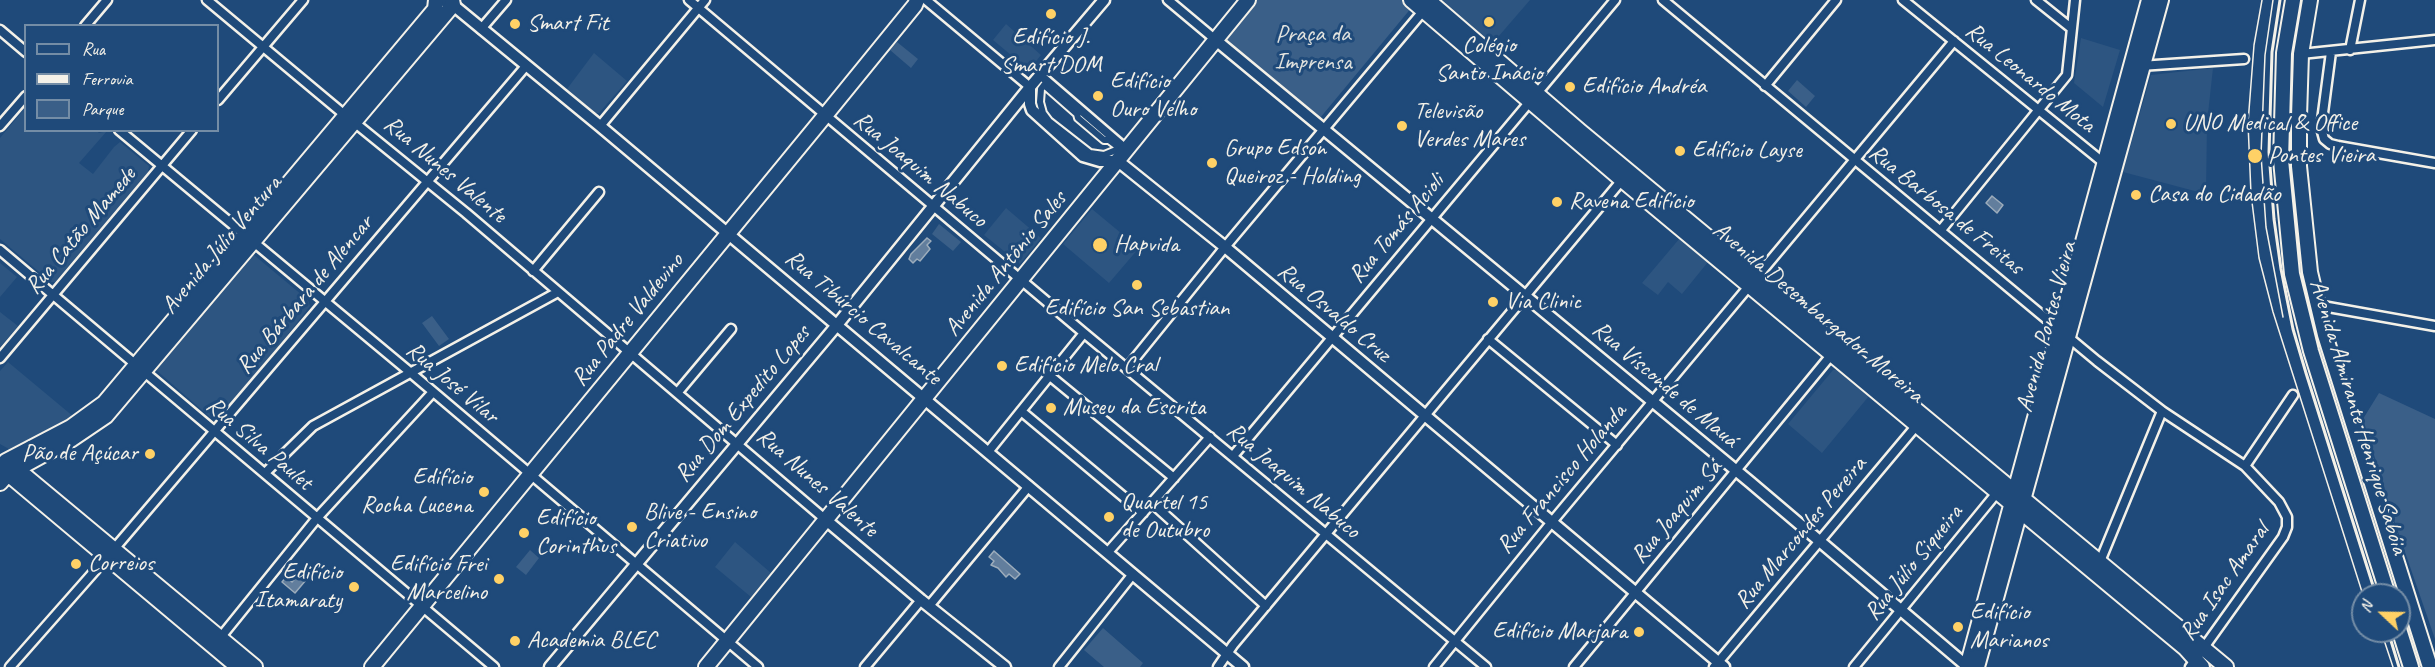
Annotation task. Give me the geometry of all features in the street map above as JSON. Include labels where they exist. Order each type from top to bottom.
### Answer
[{"type":"main road","name":"Avenida Júlio Ventura","points":[[350,119],[435,9],[436,0]]},
{"type":"main road","name":"Rua Padre Valdevino","points":[[372,667],[825,116],[917,0]]},
{"type":"main road","name":"Avenida Antônio Sales","points":[[706,667],[1118,161],[1122,148],[1216,41],[1248,0]]},
{"type":"main road","name":"Avenida Desembargador Moreira","points":[[1412,0],[1426,5],[2012,498],[2185,648],[2196,665]]},
{"type":"main road","name":"Avenida Pontes Vieira","points":[[1970,667],[2012,498],[2063,332],[2137,66],[2149,0]]},
{"type":"main road","name":"Avenida Pontes Vieira","points":[[2063,332],[2104,164],[2162,0]]},
{"type":"main road","name":"Avenida Almirante Henrique Sabóia","points":[[2293,0],[2284,62],[2281,160],[2292,274],[2314,361],[2384,583]]},
{"type":"main road","name":"Avenida Almirante Henrique Sabóia","points":[[2310,0],[2301,54],[2299,166],[2309,262],[2317,305],[2430,667]]},
{"type":"main road","name":"Avenida Júlio Ventura","points":[[4,468],[72,439],[106,416],[139,369],[449,2]]},
{"type":"main road","name":"Avenida Desembargador Moreira","points":[[1533,97],[1622,180],[1753,282],[1832,354],[1917,424],[2099,564],[2226,667]]},
{"type":"main road","points":[[4,468],[255,667]]},
{"type":"main road","points":[[110,553],[238,667]]},
{"type":"main road","points":[[2403,643],[2411,667]]},
{"type":"street","points":[[87,24],[107,0]]},
{"type":"street","name":"Rua Nunes Valente","points":[[207,0],[678,392],[925,603],[1005,667]]},
{"type":"street","points":[[219,99],[303,0]]},
{"type":"street","points":[[481,29],[506,0]]},
{"type":"street","name":"Rua Joaquim Nabuco","points":[[689,0],[1084,333],[1486,667]]},
{"type":"street","points":[[600,126],[705,0]]},
{"type":"street","points":[[926,0],[1030,87],[1032,110],[1083,156],[1100,161],[1118,161]]},
{"type":"street","name":"Rua Dom Expedito Lopes","points":[[550,667],[837,325],[1030,87],[1104,0]]},
{"type":"street","name":"Rua Visconde de Mauá","points":[[1168,0],[1970,667]]},
{"type":"street","name":"Rua Tomás Acioli","points":[[1233,456],[1615,0]]},
{"type":"street","name":"Rua Barbosa de Freitas","points":[[1663,0],[2063,332],[2162,411],[2245,466],[2279,502],[2287,517]]},
{"type":"street","points":[[1765,86],[1836,0]]},
{"type":"street","name":"Rua Leonardo Mota","points":[[1903,0],[2104,164]]},
{"type":"street","points":[[2036,0],[2071,28]]},
{"type":"street","points":[[1941,231],[2067,75],[2075,0]]},
{"type":"street","points":[[2350,50],[2360,0]]},
{"type":"street","name":"Rua Tibúrcio Cavalcante","points":[[449,2],[600,126],[1243,667]]},
{"type":"street","points":[[1127,368],[1426,5]]},
{"type":"street","points":[[0,30],[24,49]]},
{"type":"street","points":[[2301,54],[2435,40]]},
{"type":"street","name":"Rua Francisco Holanda","points":[[1434,667],[1551,523],[1954,41]]},
{"type":"street","points":[[2331,52],[2321,128],[2324,139],[2338,146],[2435,163]]},
{"type":"street","points":[[2137,66],[2244,58]]},
{"type":"street","name":"Rua Bárbara de Alencar","points":[[10,667],[215,432],[525,66]]},
{"type":"street","points":[[1040,75],[1122,148]]},
{"type":"street","points":[[1044,85],[1104,140],[1109,140],[1122,148],[1104,155],[1087,151],[1049,121],[1043,113],[1040,102],[1042,87],[1044,85]]},
{"type":"street","points":[[0,126],[24,98]]},
{"type":"street","name":"Rua José Vilar","points":[[121,132],[411,373],[758,667]]},
{"type":"street","name":"Rua Catão Mamede","points":[[0,357],[190,132]]},
{"type":"street","name":"Rua Osvaldo Cruz","points":[[1118,161],[1225,248],[1719,665]]},
{"type":"street","points":[[1218,667],[1226,653],[1622,180]]},
{"type":"street","points":[[533,271],[599,192]]},
{"type":"street","name":"Rua Silva Paulet","points":[[0,250],[494,667]]},
{"type":"street","points":[[265,473],[313,426],[558,292]]},
{"type":"street","points":[[2317,305],[2435,326]]},
{"type":"street","points":[[678,392],[731,329]]},
{"type":"street","points":[[988,453],[1084,333]]},
{"type":"street","points":[[1488,339],[1617,445]]},
{"type":"street","name":"Rua Joaquim Sá","points":[[1574,667],[1832,354]]},
{"type":"street","points":[[1050,376],[1174,478]]},
{"type":"street","points":[[220,638],[317,518],[433,392]]},
{"type":"street","points":[[2245,466],[2293,395]]},
{"type":"street","points":[[1022,411],[1143,513]]},
{"type":"street","points":[[2099,564],[2162,411]]},
{"type":"street","name":"Rua Marcondes Pereira","points":[[1719,665],[1917,424]]},
{"type":"street","points":[[1108,552],[1210,437]]},
{"type":"street","points":[[866,667],[1029,486]]},
{"type":"street","name":"Rua Júlio Siqueira","points":[[1854,667],[1901,611],[2012,498]]},
{"type":"street","points":[[1152,503],[1266,606]]},
{"type":"street","name":"Rua Isac Amaral","points":[[2196,665],[2204,648],[2283,537],[2287,527],[2287,517]]},
{"type":"street","points":[[1059,667],[1133,574]]},
{"type":"shaded area","name":"Colégio Santo Inácio","points":[[1439,0],[1530,0],[1492,44]]},
{"type":"shaded area","points":[[1006,24],[1041,55],[1029,70],[993,40]]},
{"type":"shaded area","points":[[2081,38],[2120,50],[2103,107],[2074,83]]},
{"type":"shaded area","points":[[594,53],[627,81],[599,113],[595,113],[567,89]]},
{"type":"shaded area","points":[[2213,68],[2207,123],[2206,194],[2123,172],[2151,75]]},
{"type":"shaded area","points":[[24,109],[24,132],[106,132],[79,163],[93,174],[120,142],[149,166],[148,172],[55,282],[51,282],[0,239],[0,138]]},
{"type":"shaded area","points":[[1992,196],[2003,205],[1997,213],[1986,203]]},
{"type":"shaded area","points":[[1006,208],[1041,238],[1020,264],[984,235]]},
{"type":"shaded area","name":"Hapvida","points":[[1092,209],[1139,248],[1109,283],[1063,244]]},
{"type":"shaded area","points":[[927,238],[931,241],[927,245],[930,249],[920,261],[917,259],[913,263],[909,259],[911,254]]},
{"type":"shaded area","points":[[1680,238],[1708,262],[1682,294],[1668,282],[1658,295],[1642,283]]},
{"type":"shaded area","points":[[247,255],[254,255],[308,300],[310,306],[218,424],[156,370],[155,364]]},
{"type":"shaded area","points":[[0,263],[17,277],[0,297]]},
{"type":"shaded area","points":[[0,312],[18,326],[0,347]]},
{"type":"shaded area","points":[[8,362],[74,417],[56,429],[9,449],[0,444],[0,371]]},
{"type":"shaded area","points":[[1833,370],[1838,370],[1869,396],[1822,453],[1788,424]]},
{"type":"shaded area","points":[[735,542],[771,573],[751,597],[715,567]]},
{"type":"shaded area","points":[[994,551],[1020,574],[1015,579],[1009,574],[1006,577],[998,568],[991,565],[994,561],[989,557]]},
{"type":"shaded area","points":[[299,574],[306,580],[295,593],[282,582],[286,577],[292,582]]},
{"type":"green space","name":"Praça da Imprensa","points":[[1254,0],[1404,0],[1412,7],[1320,118],[1223,38]]},
{"type":"green space","points":[[897,42],[918,59],[911,68],[890,50]]},
{"type":"green space","points":[[1797,80],[1815,96],[1806,107],[1788,91]]},
{"type":"green space","points":[[939,224],[961,242],[953,251],[932,234]]},
{"type":"green space","points":[[432,316],[449,339],[439,346],[422,323]]},
{"type":"green space","points":[[2379,393],[2435,419],[2435,639],[2395,523],[2363,419]]},
{"type":"green space","points":[[530,550],[539,558],[526,575],[516,567]]},
{"type":"green space","points":[[1103,628],[1143,663],[1140,667],[1104,667],[1084,650]]},
{"type":"tram line","points":[[2262,0],[2254,45],[2248,123],[2251,194],[2259,258],[2273,312],[2359,583]]},
{"type":"tram line","points":[[2273,0],[2265,55],[2261,155],[2266,227],[2283,317]]},
{"type":"tram line","points":[[2385,643],[2393,667]]},
{"type":"railway","points":[[2280,0],[2272,52],[2269,152],[2274,219],[2281,269],[2293,329],[2372,583]]},
{"type":"railway","points":[[2392,643],[2399,667]]},
{"type":"place","name":"Edifício J. Smart DOM","points":[[1051,14]]},
{"type":"place","name":"Colégio Santo Inácio","points":[[1489,22]]},
{"type":"place","name":"Smart Fit","points":[[515,24]]},
{"type":"place","name":"Edifício Andréa","points":[[1570,87]]},
{"type":"place","name":"Edifício Ouro Velho","points":[[1098,96]]},
{"type":"place","name":"UNO Medical & Office","points":[[2171,124]]},
{"type":"place","name":"Televisão Verdes Mares","points":[[1402,126]]},
{"type":"place","name":"Edifício Layse","points":[[1680,151]]},
{"type":"place","name":"Pontes Vieira","points":[[2255,156]]},
{"type":"place","name":"Grupo Edson Queiroz - Holding","points":[[1212,163]]},
{"type":"place","name":"Casa do Cidadão","points":[[2136,195]]},
{"type":"place","name":"Ravena Edifício","points":[[1557,202]]},
{"type":"place","name":"Hapvida","points":[[1100,245]]},
{"type":"place","name":"Edifício San Sebastian","points":[[1137,285]]},
{"type":"place","name":"Via Clinic","points":[[1493,302]]},
{"type":"place","name":"Edifício Melo Cral","points":[[1002,366]]},
{"type":"place","name":"Museu da Escrita","points":[[1051,408]]},
{"type":"place","name":"Pão de Açúcar","points":[[150,454]]},
{"type":"place","name":"Edifício Rocha Lucena","points":[[484,492]]},
{"type":"place","name":"Quartel 15 de Outubro","points":[[1109,517]]},
{"type":"place","name":"Blive - Ensino Criativo","points":[[632,527]]},
{"type":"place","name":"Edifício Corinthus","points":[[524,533]]},
{"type":"place","name":"Correios","points":[[76,564]]},
{"type":"place","name":"Edifício Frei Marcelino","points":[[499,579]]},
{"type":"place","name":"Edifício Itamaraty","points":[[354,587]]},
{"type":"place","name":"Edifício Marianos","points":[[1958,627]]},
{"type":"place","name":"Edifício Marjara","points":[[1639,632]]},
{"type":"place","name":"Academia BLEC","points":[[515,641]]}]
